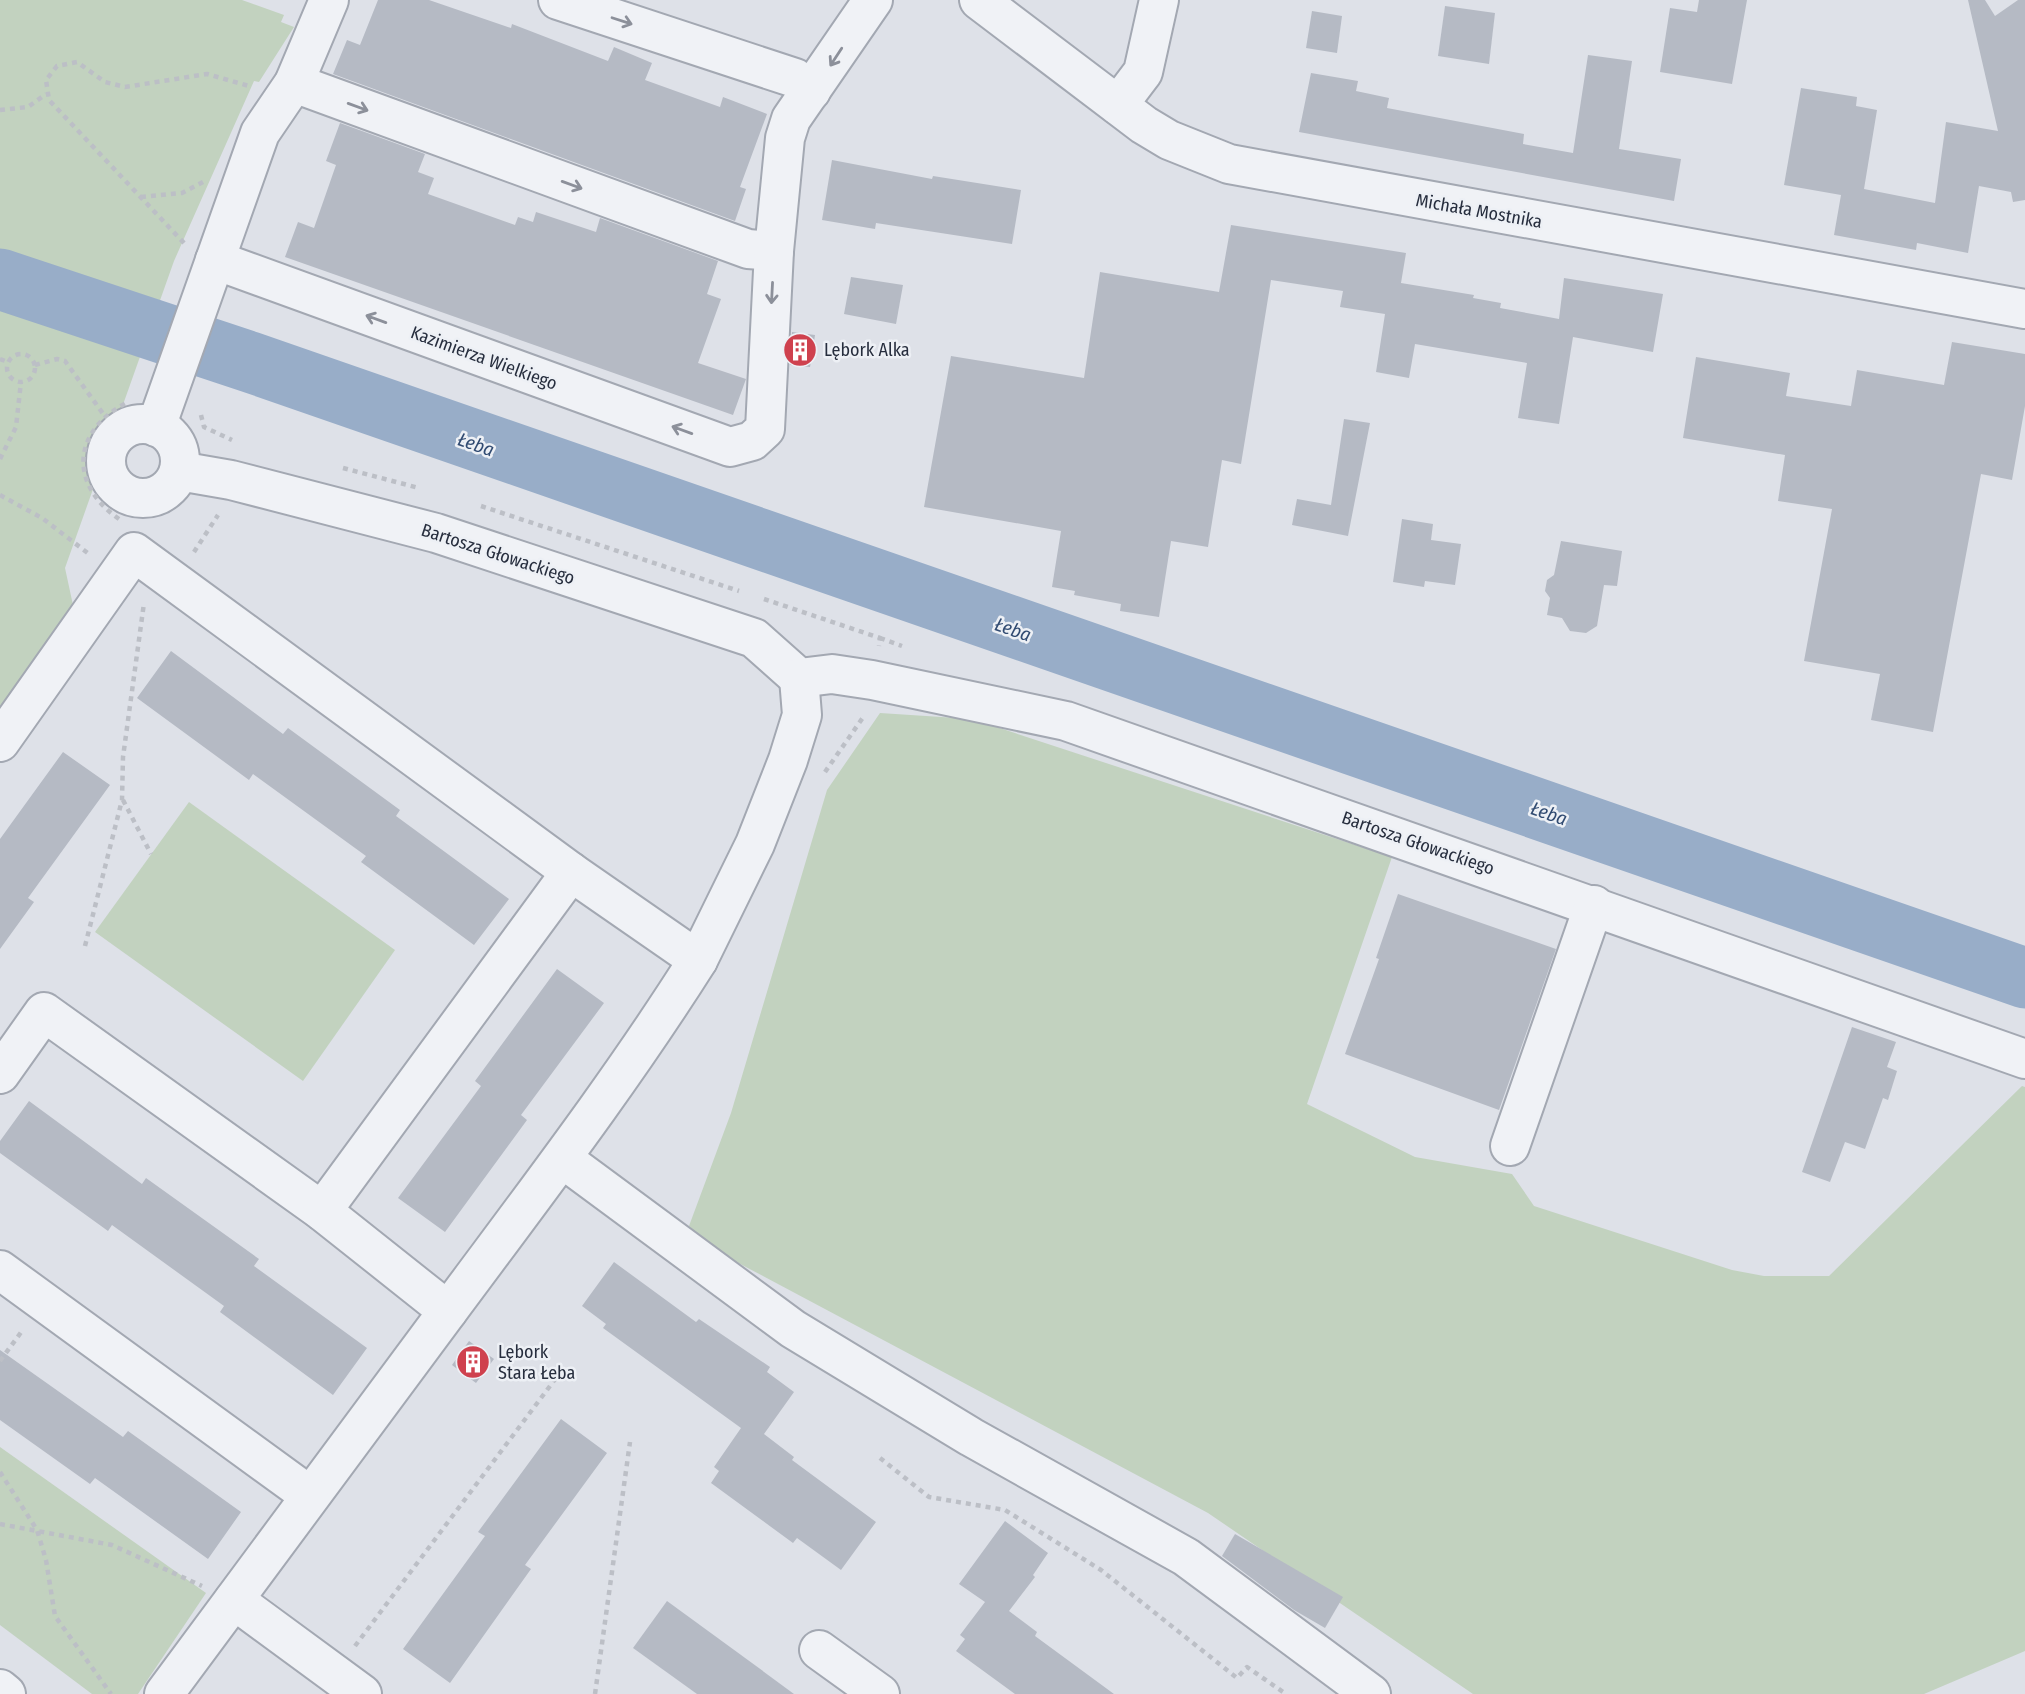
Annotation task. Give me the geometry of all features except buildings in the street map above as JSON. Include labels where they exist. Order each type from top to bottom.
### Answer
[{"type":"street","points":[[156,427],[202,295],[203,256],[260,133],[278,86],[329,0]]},
{"type":"street","points":[[558,0],[795,78],[811,91]]},
{"type":"street","name":"Kazimierza Wielkiego","points":[[203,256],[730,447],[752,441],[765,429],[774,251],[785,138],[791,119],[873,0]]},
{"type":"street","name":"Michała Mostnika","points":[[979,0],[1169,140],[1220,161],[1257,171],[2025,309]]},
{"type":"street","points":[[1118,105],[1143,72],[1159,0]]},
{"type":"street","points":[[278,86],[748,249],[774,251]]},
{"type":"street","points":[[142,424],[156,427],[171,437],[179,453],[179,471],[172,484],[161,494],[147,498],[132,497],[119,490],[110,478],[107,456],[116,436],[127,428],[142,424]]},
{"type":"street","name":"Bartosza Głowackiego","points":[[179,471],[231,480],[436,533],[754,638],[799,678],[832,674],[872,680],[1066,721],[2025,1059]]},
{"type":"street","points":[[0,742],[146,585],[698,960]]},
{"type":"street","points":[[164,1694],[309,1495],[563,1158],[652,1033],[698,960],[755,844],[789,760],[802,715],[799,678]]},
{"type":"street","points":[[322,1211],[571,872]]},
{"type":"street","points":[[1510,1146],[1594,905]]},
{"type":"street","points":[[0,1073],[44,1013],[322,1211],[447,1311]]},
{"type":"street","points":[[563,1158],[793,1329],[971,1437],[1186,1557],[1371,1694]]},
{"type":"street","points":[[0,1270],[309,1495]]},
{"type":"street","points":[[234,1600],[349,1684]]},
{"type":"street","points":[[819,1650],[880,1694]]},
{"type":"street","points":[[0,1689],[6,1694]]},
{"type":"path","points":[[203,256],[140,197],[46,94],[49,73],[66,62],[83,64],[105,82],[125,88],[206,74],[278,86]]},
{"type":"path","points":[[0,110],[28,107],[46,94]]},
{"type":"path","points":[[140,197],[182,192],[211,181]]},
{"type":"path","points":[[8,362],[22,353],[31,357],[36,365],[32,378],[21,382]]},
{"type":"path","points":[[0,359],[8,362]]},
{"type":"path","points":[[36,365],[57,359],[65,361],[104,415]]},
{"type":"path","points":[[8,362],[8,374],[21,382]]},
{"type":"path","points":[[0,458],[16,427],[21,382]]},
{"type":"path","points":[[122,521],[101,507],[86,480],[81,464],[87,439],[104,415],[128,402],[134,395]]},
{"type":"path","points":[[85,946],[122,800],[123,757],[146,585],[224,506],[240,443],[204,427],[199,411]]},
{"type":"path","points":[[332,465],[423,489]]},
{"type":"path","points":[[0,495],[42,518],[146,585]]},
{"type":"path","points":[[475,504],[749,595]]},
{"type":"path","points":[[762,599],[880,638],[865,715],[823,774]]},
{"type":"path","points":[[122,800],[152,854]]},
{"type":"path","points":[[0,1361],[24,1328]]},
{"type":"path","points":[[349,1684],[556,1378]]},
{"type":"path","points":[[595,1694],[630,1442]]},
{"type":"path","points":[[880,1458],[929,1497],[1005,1510],[1101,1570],[1237,1678],[1247,1667],[1286,1694]]},
{"type":"path","points":[[0,1472],[37,1530],[55,1616],[111,1694]]},
{"type":"path","points":[[0,1524],[112,1545],[234,1600]]},
{"type":"green space","points":[[0,0],[242,0],[284,15],[281,22],[294,27],[259,82],[254,81],[174,261],[65,568],[76,619],[0,722]]},
{"type":"green space","points":[[880,713],[972,719],[1392,857],[1307,1104],[1415,1157],[1512,1174],[1534,1206],[1732,1270],[1764,1276],[1829,1276],[2022,1086],[2025,1087],[2025,1651],[1924,1694],[1473,1694],[1208,1513],[714,1250],[689,1226],[731,1113],[827,790]]},
{"type":"green space","points":[[189,802],[395,950],[303,1081],[95,932]]},
{"type":"green space","points":[[0,1447],[206,1593],[138,1694],[92,1694],[0,1625]]},
{"type":"waterway","name":"Łeba","points":[[0,279],[250,362],[2025,978]]},
{"type":"place","name":"Lębork Alka","points":[[800,350]]},
{"type":"place","name":"Lębork Stara Łeba","points":[[473,1362]]}]
